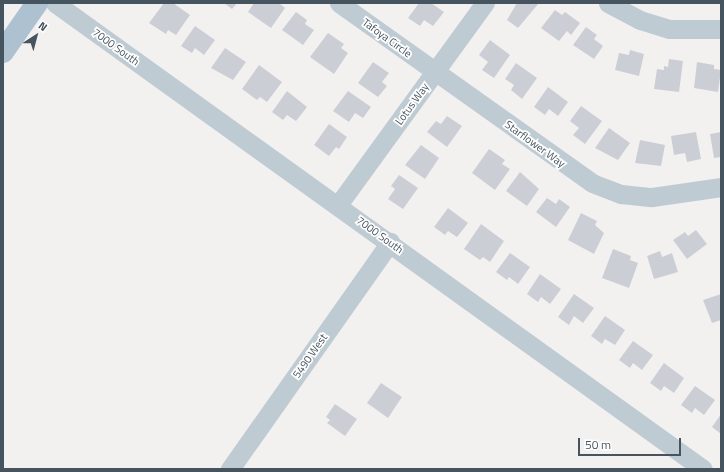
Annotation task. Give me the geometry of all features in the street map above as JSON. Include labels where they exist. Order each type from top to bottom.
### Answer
[{"type":"main road","points":[[3,52],[37,3]]},
{"type":"street","name":"7000 South","points":[[55,3],[390,242],[703,469]]},
{"type":"street","name":"Tafoya Circle","points":[[339,3],[435,72]]},
{"type":"street","name":"Lotus Way","points":[[338,205],[485,3]]},
{"type":"street","points":[[608,3],[640,20],[662,27],[687,30],[721,29]]},
{"type":"street","name":"Starflower Way","points":[[435,72],[579,176],[644,205],[667,197],[721,188]]},
{"type":"street","name":"5490 West","points":[[230,469],[390,242]]},
{"type":"building","points":[[164,3],[173,3],[190,15],[176,35],[168,30],[166,34],[149,23]]},
{"type":"building","points":[[224,3],[237,3],[232,9]]},
{"type":"building","points":[[254,3],[279,3],[285,8],[271,28],[248,12]]},
{"type":"building","points":[[419,3],[431,3],[444,12],[433,26],[424,20],[420,26],[408,18]]},
{"type":"building","points":[[517,3],[539,3],[518,28],[507,20]]},
{"type":"building","points":[[555,10],[562,15],[565,12],[580,23],[571,35],[567,31],[559,41],[541,28]]},
{"type":"building","points":[[296,12],[307,20],[305,24],[314,30],[303,45],[282,30]]},
{"type":"building","points":[[195,26],[215,40],[204,55],[195,48],[192,53],[181,46]]},
{"type":"building","points":[[586,27],[597,35],[594,39],[603,46],[594,59],[573,45]]},
{"type":"building","points":[[328,33],[344,44],[341,48],[348,53],[334,74],[310,57]]},
{"type":"building","points":[[490,40],[510,55],[494,78],[482,70],[488,62],[479,55]]},
{"type":"building","points":[[225,48],[246,62],[233,80],[211,68]]},
{"type":"building","points":[[630,50],[644,54],[639,76],[615,70],[619,53],[629,55]]},
{"type":"building","points":[[669,59],[683,61],[679,92],[654,89],[657,69],[664,70],[664,66],[668,67]]},
{"type":"building","points":[[373,62],[389,73],[382,82],[387,86],[378,97],[358,83]]},
{"type":"building","points":[[697,62],[714,65],[714,69],[721,70],[718,92],[694,88]]},
{"type":"building","points":[[516,63],[537,78],[522,99],[511,90],[514,85],[505,79]]},
{"type":"building","points":[[259,65],[282,82],[267,102],[260,97],[257,100],[242,89]]},
{"type":"building","points":[[548,87],[568,102],[558,116],[549,109],[545,115],[534,107]]},
{"type":"building","points":[[287,91],[307,107],[296,121],[287,115],[283,120],[272,112]]},
{"type":"building","points":[[348,91],[371,107],[363,118],[355,113],[349,122],[333,111]]},
{"type":"building","points":[[581,106],[602,121],[585,144],[573,135],[579,128],[570,121]]},
{"type":"building","points":[[447,116],[462,126],[447,147],[427,132],[436,121],[441,124]]},
{"type":"building","points":[[329,124],[347,137],[339,149],[336,147],[329,156],[314,145]]},
{"type":"building","points":[[609,128],[630,143],[618,160],[595,148]]},
{"type":"building","points":[[696,132],[701,159],[687,162],[685,153],[674,155],[671,136]]},
{"type":"building","points":[[721,132],[721,157],[714,158],[710,134]]},
{"type":"building","points":[[640,140],[665,145],[661,166],[635,163]]},
{"type":"building","points":[[421,145],[439,158],[425,179],[405,165]]},
{"type":"building","points":[[489,149],[505,160],[502,164],[510,169],[495,190],[472,173]]},
{"type":"building","points":[[520,172],[539,189],[527,206],[506,191]]},
{"type":"building","points":[[399,175],[418,188],[403,209],[388,199],[395,189],[391,186]]},
{"type":"building","points":[[547,198],[556,204],[559,199],[570,207],[556,227],[536,212]]},
{"type":"building","points":[[448,208],[468,223],[457,237],[448,231],[445,235],[434,227]]},
{"type":"building","points":[[581,213],[597,221],[595,225],[604,233],[594,254],[568,240]]},
{"type":"building","points":[[481,224],[504,241],[490,262],[483,257],[480,260],[464,249]]},
{"type":"building","points":[[696,230],[707,244],[687,259],[673,240],[685,232],[688,236]]},
{"type":"building","points":[[613,249],[631,256],[630,260],[638,263],[629,288],[602,278]]},
{"type":"building","points":[[660,251],[662,257],[672,253],[678,272],[654,279],[647,256]]},
{"type":"building","points":[[510,253],[530,267],[518,284],[509,277],[507,280],[496,272]]},
{"type":"building","points":[[540,274],[561,289],[550,304],[541,297],[538,302],[527,294]]},
{"type":"building","points":[[574,294],[594,308],[583,323],[574,316],[569,325],[558,317]]},
{"type":"building","points":[[721,294],[721,320],[712,323],[703,300]]},
{"type":"building","points":[[605,316],[625,330],[615,345],[605,339],[602,344],[591,336]]},
{"type":"building","points":[[633,341],[653,355],[642,370],[633,363],[630,368],[619,360]]},
{"type":"building","points":[[664,363],[684,378],[674,393],[664,386],[661,391],[650,383]]},
{"type":"building","points":[[381,383],[402,397],[388,418],[367,403]]},
{"type":"building","points":[[695,386],[715,400],[704,415],[695,408],[692,413],[681,405]]},
{"type":"building","points":[[335,404],[357,419],[345,436],[327,423],[330,420],[326,417]]},
{"type":"building","points":[[721,414],[721,434],[712,427]]}]
